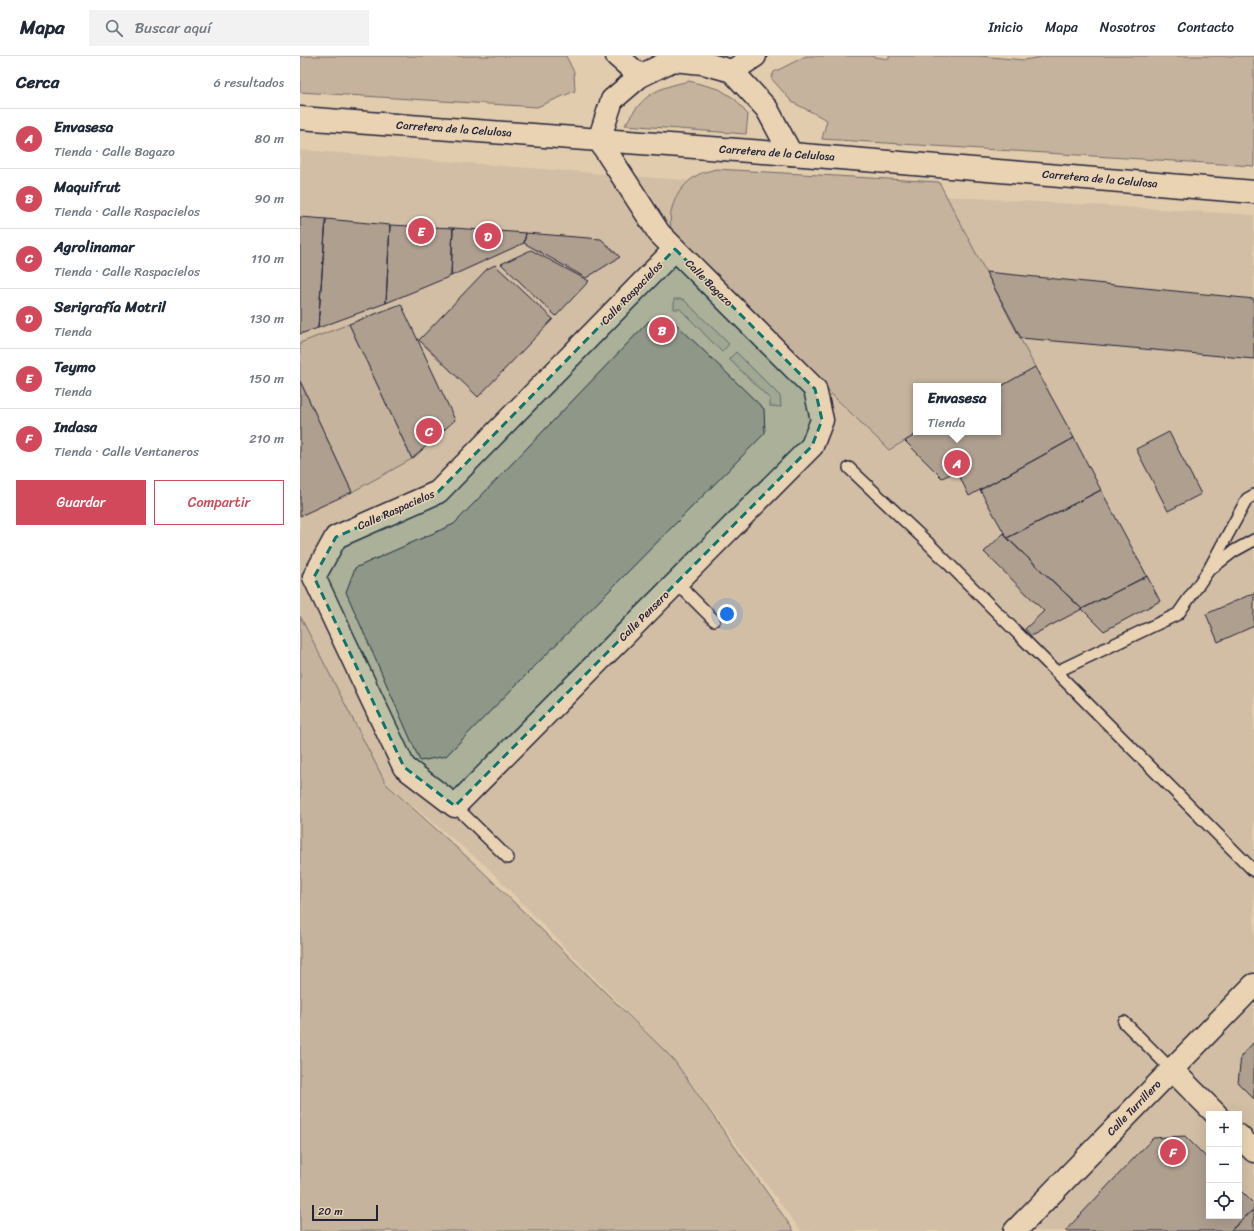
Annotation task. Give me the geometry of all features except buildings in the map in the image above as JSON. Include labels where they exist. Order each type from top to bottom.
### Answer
[{"type":"main road","points":[[617,56],[640,76]]},
{"type":"main road","points":[[732,71],[755,56]]},
{"type":"main road","points":[[599,140],[612,100],[640,76],[673,60],[703,63],[732,71],[767,108],[792,154]]},
{"type":"main road","name":"Carretera de la Celulosa","points":[[300,118],[792,154],[1254,192]]},
{"type":"main road","name":"Calle Bagazo","points":[[599,140],[659,233],[815,389],[822,420]]},
{"type":"main road","name":"Calle Raspacielos","points":[[456,806],[404,767],[314,578],[336,537],[438,492],[675,249]]},
{"type":"main road","name":"Calle Pensero","points":[[456,806],[812,446],[822,420]]},
{"type":"main road","name":"Calle Turrillero","points":[[1015,1231],[1254,985]]},
{"type":"main road","points":[[1171,1069],[1213,1111]]},
{"type":"main road","points":[[1242,1139],[1254,1151]]},
{"type":"lane","points":[[849,468],[927,542],[1254,871]]},
{"type":"lane","points":[[1056,672],[1178,614],[1208,571],[1247,499],[1254,495]]},
{"type":"lane","points":[[1208,571],[1234,551],[1254,540]]},
{"type":"lane","points":[[677,583],[714,620]]},
{"type":"lane","points":[[456,806],[508,858]]},
{"type":"lane","points":[[1124,1022],[1171,1069]]},
{"type":"highlighted area","points":[[675,249],[815,389],[822,420],[812,446],[455,806],[404,767],[314,577],[336,537],[438,492]]},
{"type":"shaded area","points":[[300,56],[566,56],[574,72],[575,91],[537,107],[300,92]]},
{"type":"shaded area","points":[[806,56],[869,56],[889,59],[889,56],[979,56],[1024,60],[1048,56],[1254,56],[1254,166],[822,139],[827,120],[792,102],[771,78],[774,72]]},
{"type":"shaded area","points":[[689,81],[719,89],[735,99],[748,115],[746,134],[625,125],[638,106],[651,94],[658,90]]},
{"type":"shaded area","points":[[300,150],[696,181],[1254,215],[1254,1231],[801,1231],[673,1059],[486,866],[386,784],[300,616]]},
{"type":"shaded area","points":[[716,169],[939,182],[1035,367],[1001,386],[1001,383],[913,383],[913,435],[915,435],[889,450],[684,251],[674,239],[670,221],[673,204],[682,188],[696,176]]},
{"type":"shaded area","points":[[674,299],[683,299],[729,344],[722,352],[680,309],[674,309]]},
{"type":"shaded area","points":[[349,324],[412,459],[352,492],[300,381],[300,343]]},
{"type":"shaded area","points":[[736,352],[780,396],[781,407],[770,406],[770,399],[729,359]]},
{"type":"shaded area","points":[[300,616],[386,784],[477,866],[673,1059],[794,1231],[300,1231]]},
{"type":"place","name":"Teymo","points":[[421,231]]},
{"type":"place","name":"Serigrafía Motril","points":[[488,236]]},
{"type":"place","name":"Maquifrut","points":[[662,330]]},
{"type":"place","name":"Agrolinamar","points":[[429,431]]},
{"type":"place","name":"Envasesa","points":[[957,463]]},
{"type":"place","name":"Indasa","points":[[1173,1152]]}]
